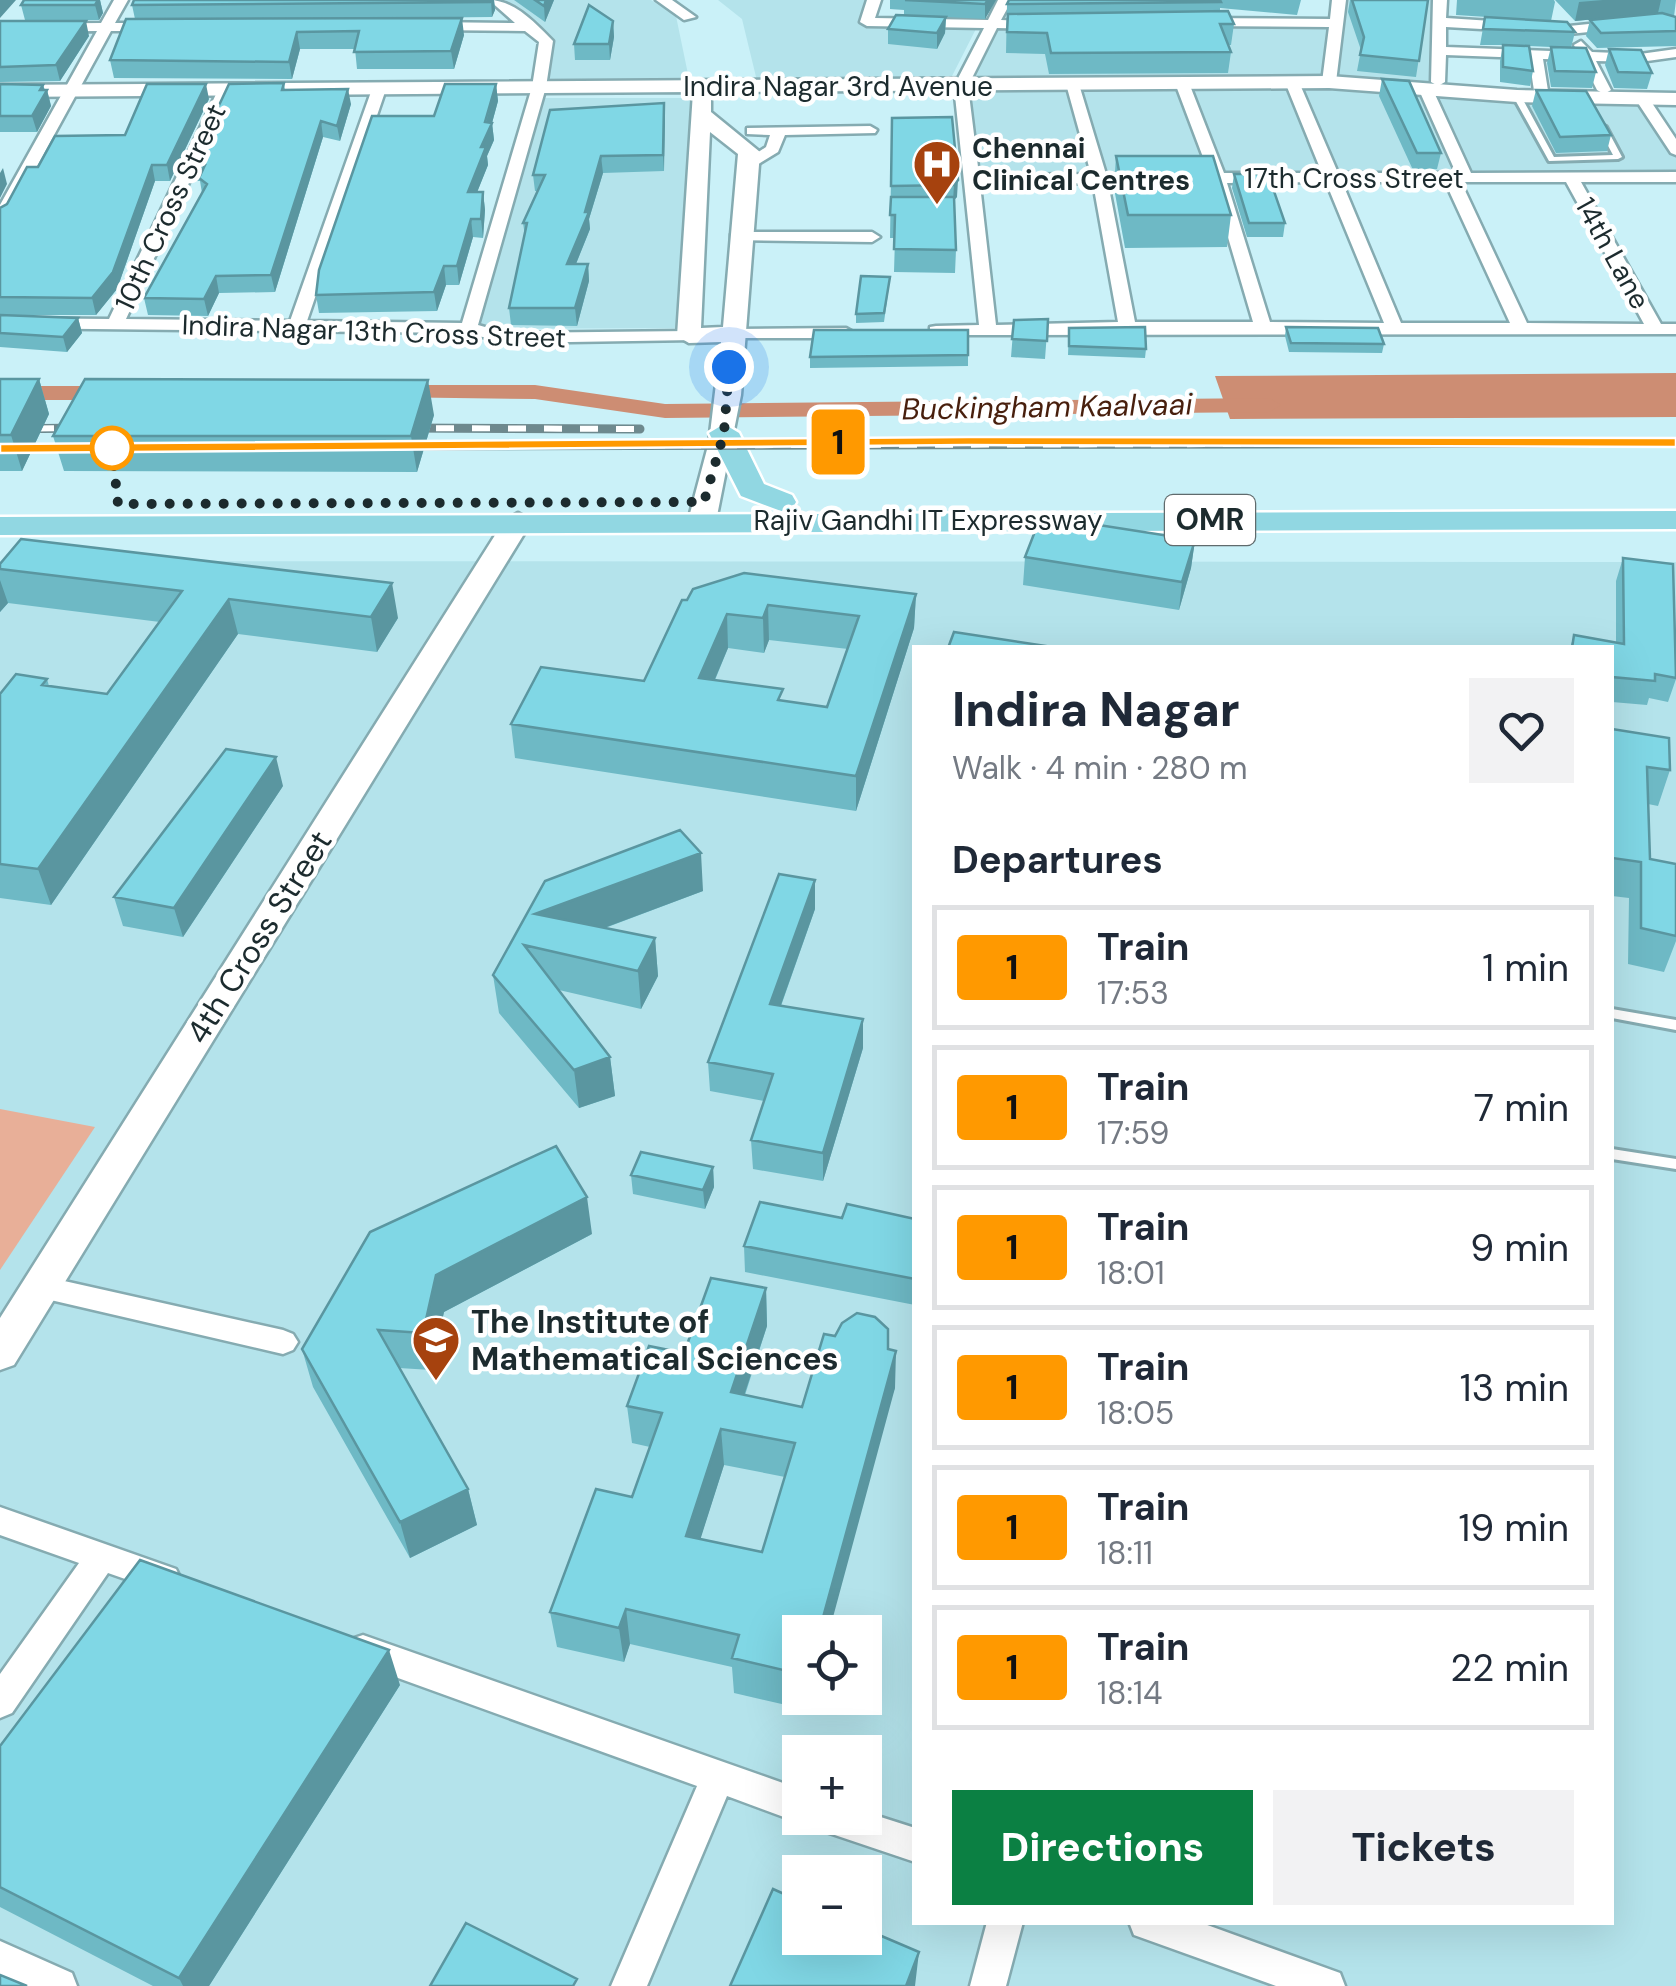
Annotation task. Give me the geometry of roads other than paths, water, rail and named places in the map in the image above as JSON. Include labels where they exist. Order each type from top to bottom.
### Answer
[{"type":"main road","points":[[724,433],[752,490],[781,502]]},
{"type":"main road","name":"Rajiv Gandhi IT Expressway","points":[[0,526],[518,521],[703,512],[781,502],[1676,502]]},
{"type":"main road","name":"Rajiv Gandhi IT Expressway","points":[[0,504],[1676,520]]},
{"type":"street","points":[[0,219],[121,0]]},
{"type":"street","points":[[470,328],[539,87],[546,41],[533,26],[496,0]]},
{"type":"street","points":[[663,0],[689,17]]},
{"type":"street","points":[[874,0],[865,17],[867,22],[1050,25]]},
{"type":"street","points":[[988,331],[966,210],[972,180],[961,86],[1005,0]]},
{"type":"street","points":[[1328,82],[1340,0]]},
{"type":"street","points":[[1440,0],[1432,86],[1459,178],[1521,328]]},
{"type":"street","points":[[4,28],[18,14]]},
{"type":"street","points":[[1558,16],[1591,57],[1595,94]]},
{"type":"street","points":[[1439,22],[1569,30],[1658,21],[1676,26]]},
{"type":"street","points":[[1186,22],[1337,24]]},
{"type":"street","points":[[404,26],[533,26]]},
{"type":"street","points":[[4,28],[161,27]]},
{"type":"street","points":[[1438,51],[1640,58],[1676,53]]},
{"type":"street","points":[[1535,55],[1542,96]]},
{"type":"street","points":[[1292,82],[1395,328]]},
{"type":"street","name":"Indira Nagar 3rd Avenue","points":[[0,91],[1328,82],[1432,86],[1517,96],[1676,98]]},
{"type":"street","points":[[1182,83],[1218,178],[1263,327]]},
{"type":"street","points":[[1073,84],[1100,178],[1128,327]]},
{"type":"street","points":[[703,87],[689,336],[871,332]]},
{"type":"street","points":[[296,326],[379,88]]},
{"type":"street","name":"10th Cross Street","points":[[116,324],[225,90]]},
{"type":"street","points":[[1643,100],[1676,150]]},
{"type":"street","points":[[701,114],[749,149],[773,150],[779,131]]},
{"type":"street","points":[[749,149],[779,131],[870,130]]},
{"type":"street","points":[[703,512],[724,433],[735,334],[737,237],[749,149]]},
{"type":"street","name":"14th Lane","points":[[1571,177],[1655,328]]},
{"type":"street","name":"17th Cross Street","points":[[972,180],[1676,177]]},
{"type":"street","points":[[737,237],[872,237]]},
{"type":"street","name":"Indira Nagar 13th Cross Street","points":[[0,323],[470,328],[506,338],[689,336]]},
{"type":"street","points":[[910,332],[1128,327],[1676,328]]},
{"type":"street","name":"4th Cross Street","points":[[0,1354],[518,521]]},
{"type":"street","points":[[42,1286],[283,1342]]},
{"type":"street","points":[[0,1521],[195,1590]]},
{"type":"street","points":[[0,1702],[102,1556]]},
{"type":"street","points":[[326,1636],[782,1800]]},
{"type":"street","points":[[630,1986],[718,1777]]},
{"type":"street","points":[[882,1834],[912,1844]]},
{"type":"street","points":[[988,1986],[1004,1925]]},
{"type":"street","points":[[1154,1925],[1327,1986]]},
{"type":"street","points":[[0,1959],[59,1986]]},
{"type":"lane","points":[[1517,96],[1552,159],[1618,158],[1595,94]]},
{"type":"lane","points":[[1614,1013],[1676,1025]]},
{"type":"lane","points":[[1614,1154],[1676,1164]]},
{"type":"waterway","name":"Buckingham Kaalvaai","points":[[389,392],[535,392],[665,411],[1269,405]]},
{"type":"waterway","name":"Buckingham Kaalvaai","points":[[0,393],[120,393]]},
{"type":"railway","points":[[0,429],[85,428]]},
{"type":"railway","points":[[400,428],[640,429]]},
{"type":"railway","points":[[395,446],[1676,443]]},
{"type":"railway","points":[[0,449],[85,448]]},
{"type":"train","name":"1","points":[[0,449],[968,441],[1676,443]]},
{"type":"place","name":"Chennai Clinical Centres","points":[[937,206]]},
{"type":"place","name":"The Institute of Mathematical Sciences","points":[[436,1382]]}]
